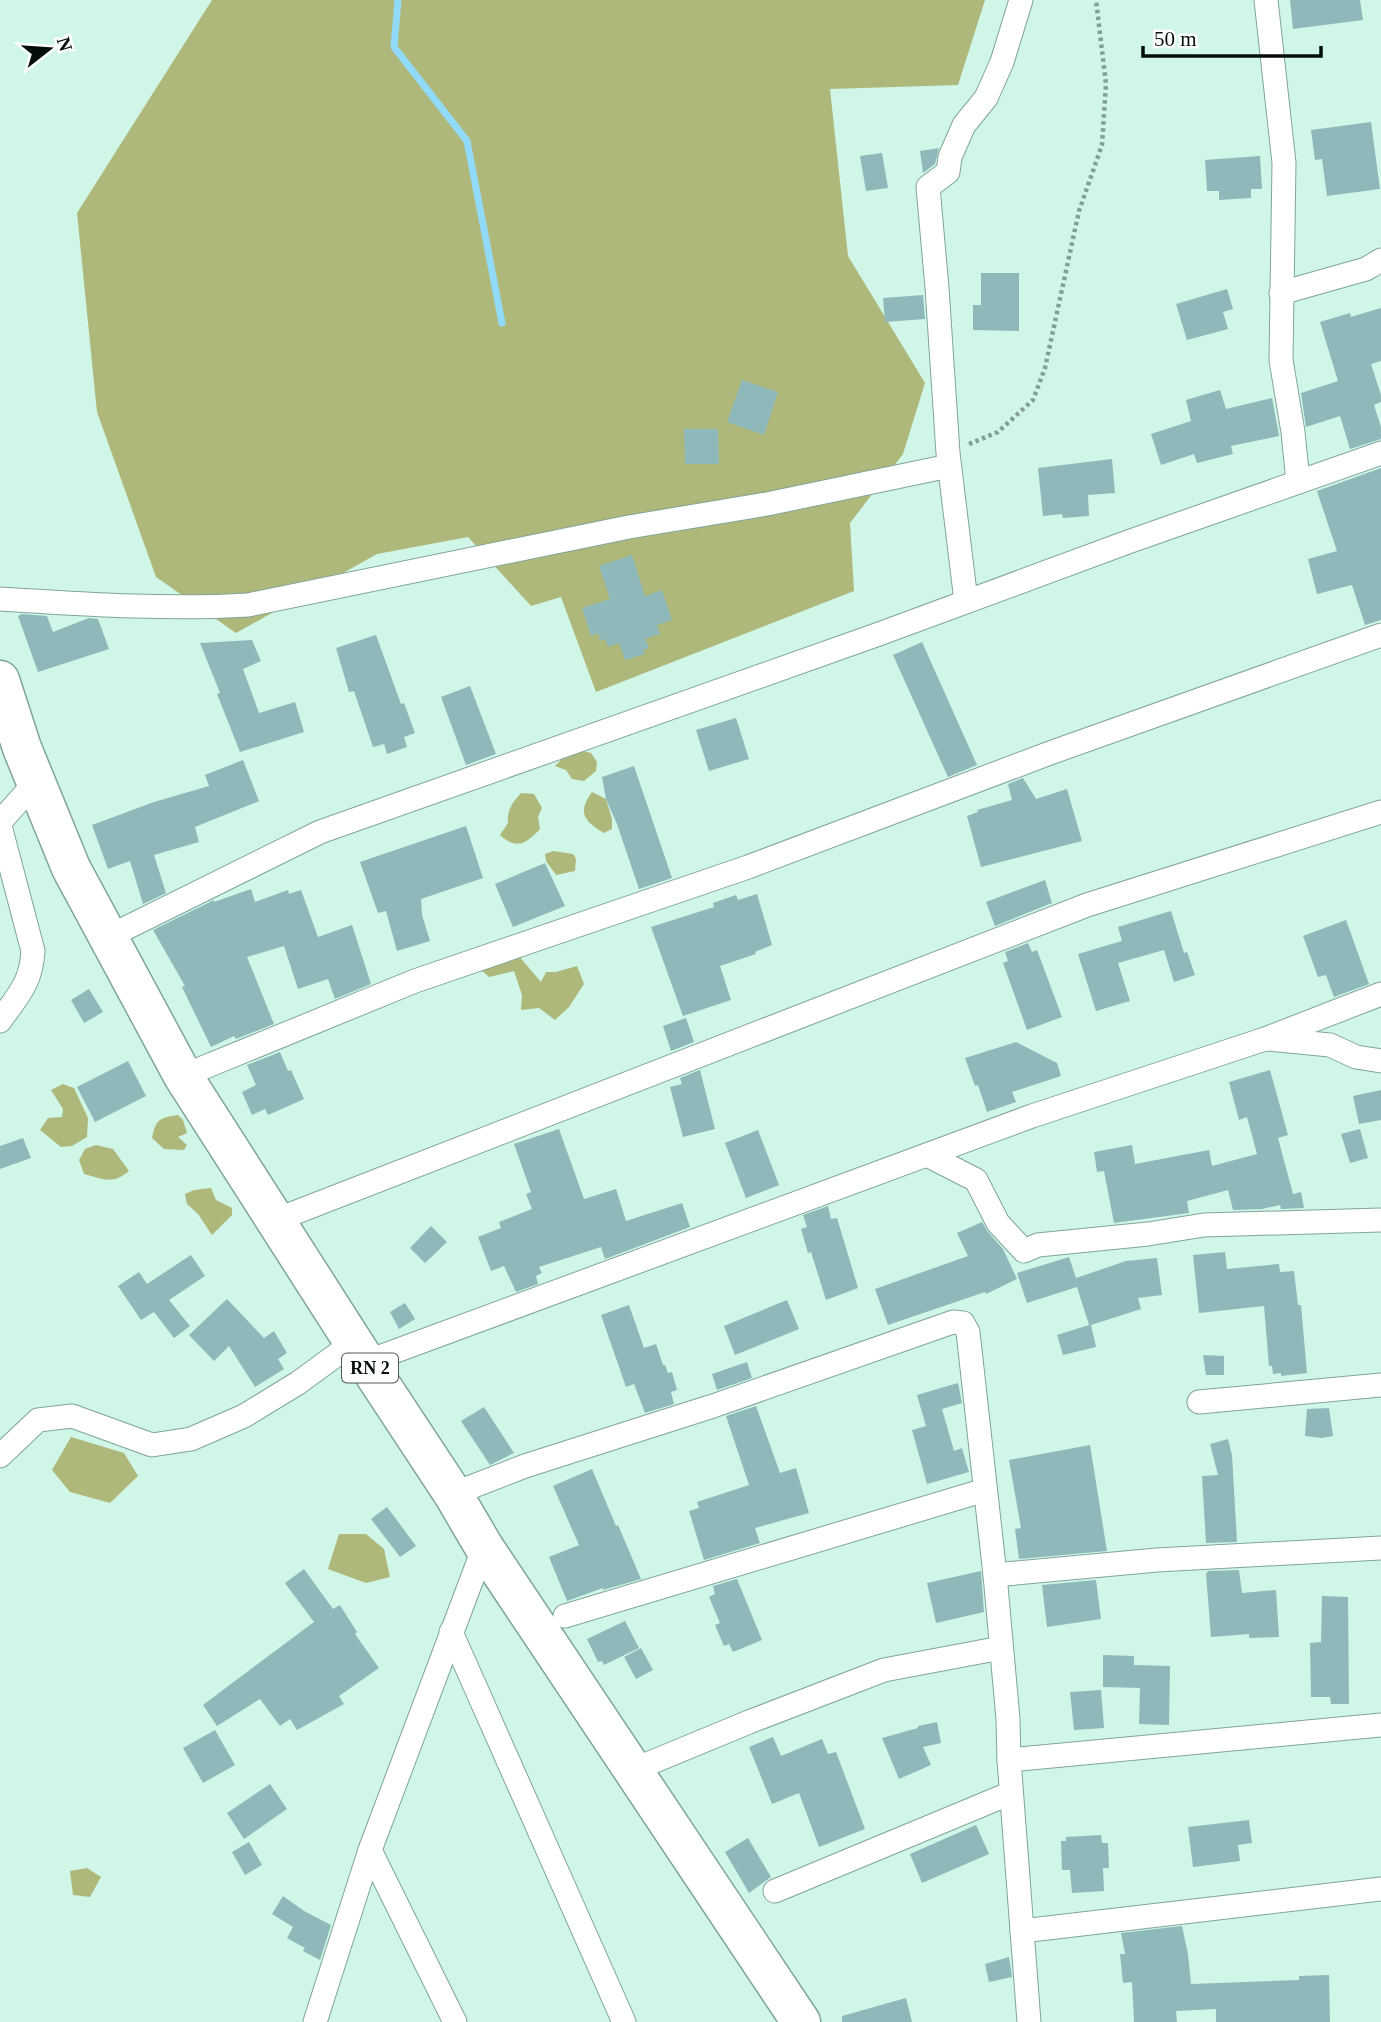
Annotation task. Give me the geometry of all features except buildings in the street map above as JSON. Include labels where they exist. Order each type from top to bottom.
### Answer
[{"type":"highway","name":"RN 2","points":[[0,680],[35,783],[71,868],[183,1076],[453,1494],[484,1547],[801,2022]]},
{"type":"street","points":[[966,601],[949,460],[928,187],[948,172],[950,157],[964,125],[985,98],[1002,62],[1021,0]]},
{"type":"street","points":[[1266,0],[1284,163],[1281,360],[1298,482]]},
{"type":"street","points":[[1281,293],[1366,270],[1381,260]]},
{"type":"street","points":[[108,936],[320,832],[1381,453]]},
{"type":"street","points":[[0,599],[194,607],[248,605],[628,527],[767,504],[949,460]]},
{"type":"street","points":[[183,1076],[415,981],[748,867],[1049,753],[1381,635]]},
{"type":"street","points":[[0,1021],[21,994],[32,969],[33,951],[0,824],[35,783]]},
{"type":"street","points":[[276,1220],[1087,905],[1381,812]]},
{"type":"street","points":[[0,894],[10,865]]},
{"type":"street","points":[[0,1456],[38,1420],[72,1416],[152,1445],[191,1439],[244,1416],[298,1383],[360,1352],[1032,1116],[1265,1039],[1381,994]]},
{"type":"street","points":[[1265,1039],[1330,1045],[1356,1057],[1381,1060]]},
{"type":"street","points":[[927,1155],[975,1180],[998,1223],[1024,1251],[1038,1245],[1149,1234],[1204,1225],[1381,1220]]},
{"type":"street","points":[[453,1494],[525,1466],[713,1406],[953,1322],[963,1322],[968,1332],[995,1575],[1029,2022]]},
{"type":"street","points":[[1199,1402],[1381,1385]]},
{"type":"street","points":[[565,1616],[985,1490]]},
{"type":"street","points":[[314,2022],[370,1850],[484,1547]]},
{"type":"street","points":[[995,1575],[1157,1560],[1381,1548]]},
{"type":"street","points":[[451,1632],[624,2022]]},
{"type":"street","points":[[634,1770],[884,1670],[1000,1648]]},
{"type":"street","points":[[1009,1759],[1381,1725]]},
{"type":"street","points":[[775,1891],[1011,1793]]},
{"type":"street","points":[[370,1850],[455,2022]]},
{"type":"street","points":[[1022,1931],[1381,1889]]},
{"type":"path","points":[[949,460],[998,432],[1033,400],[1045,368],[1079,211],[1102,145],[1106,84],[1096,0]]},
{"type":"green space","points":[[212,0],[985,0],[958,85],[830,89],[848,256],[925,383],[903,454],[850,523],[854,591],[596,692],[561,597],[531,606],[468,537],[377,554],[236,633],[156,577],[97,412],[77,213]]},
{"type":"green space","points":[[579,750],[591,753],[597,762],[596,771],[584,781],[572,779],[566,770],[555,766],[565,756]]},
{"type":"green space","points":[[592,792],[606,799],[612,819],[612,829],[604,833],[585,816],[587,799]]},
{"type":"green space","points":[[521,793],[534,794],[542,808],[538,817],[540,829],[530,838],[516,844],[500,835],[508,823],[511,807]]},
{"type":"green space","points":[[553,851],[573,854],[576,859],[575,871],[556,875],[546,861],[545,854]]},
{"type":"green space","points":[[518,955],[541,982],[546,972],[577,966],[584,984],[569,1007],[555,1020],[539,1008],[521,1010],[522,995],[514,971],[489,977],[472,962]]},
{"type":"green space","points":[[63,1084],[74,1088],[88,1118],[87,1137],[72,1146],[61,1147],[40,1130],[48,1118],[62,1117],[63,1109],[51,1090]]},
{"type":"green space","points":[[178,1115],[183,1120],[187,1133],[178,1137],[187,1145],[184,1150],[164,1149],[152,1138],[155,1127],[162,1119]]},
{"type":"green space","points":[[96,1145],[113,1149],[129,1171],[113,1179],[84,1174],[79,1160],[85,1149]]},
{"type":"green space","points":[[211,1188],[216,1200],[232,1208],[232,1215],[212,1235],[198,1214],[187,1204],[185,1194]]},
{"type":"green space","points":[[71,1437],[124,1453],[138,1476],[110,1503],[70,1492],[52,1470]]},
{"type":"green space","points":[[339,1534],[366,1534],[384,1549],[390,1577],[366,1583],[328,1569]]},
{"type":"green space","points":[[87,1868],[101,1877],[90,1897],[73,1895],[70,1871]]},
{"type":"waterway","points":[[398,0],[394,47],[467,141],[502,323]]}]
